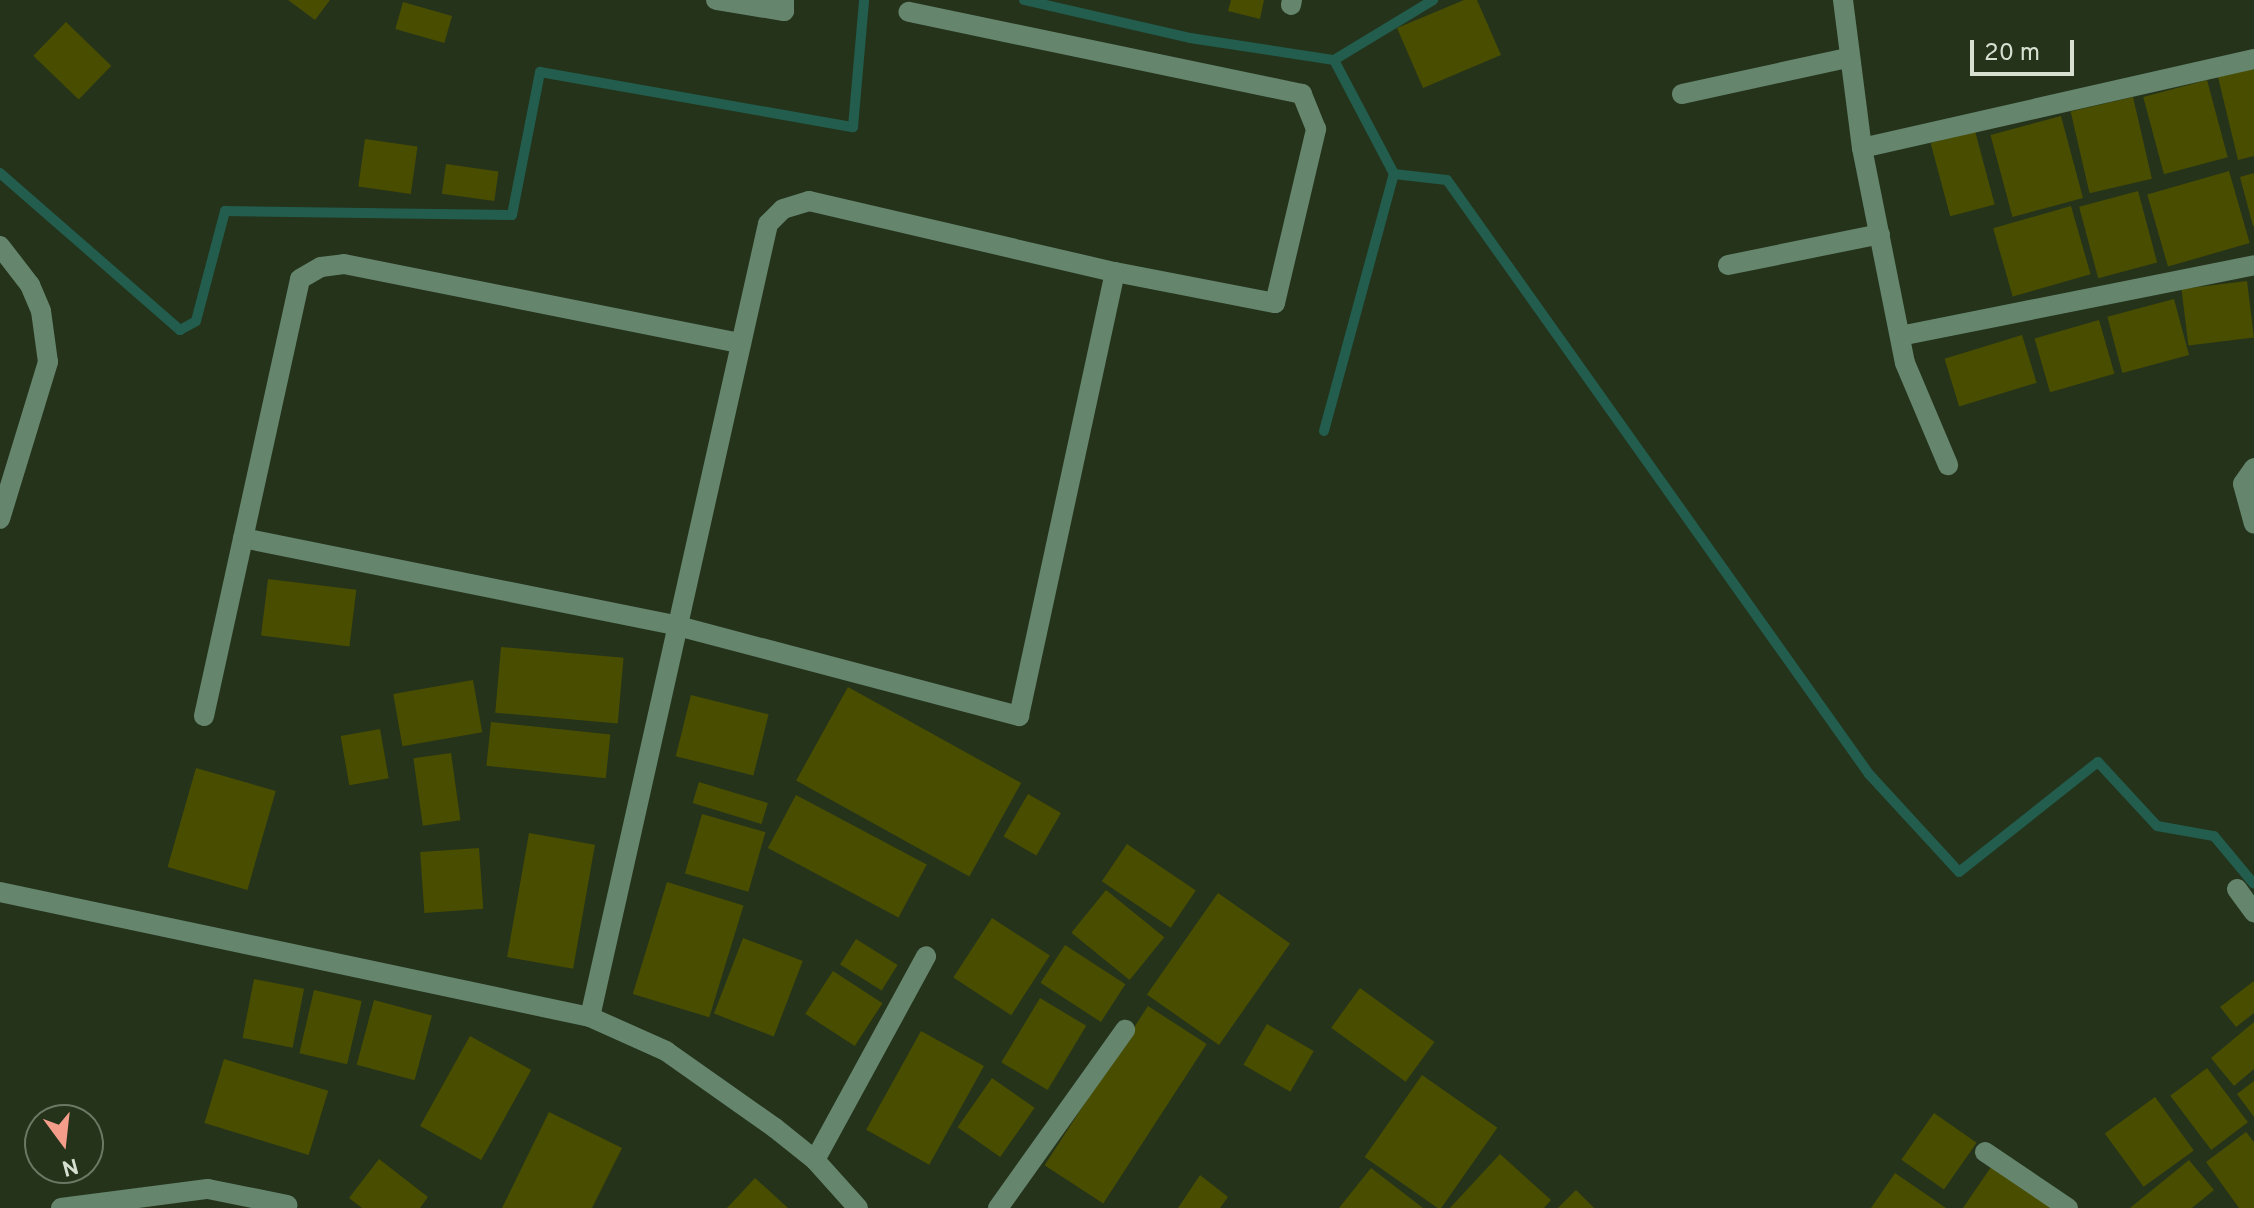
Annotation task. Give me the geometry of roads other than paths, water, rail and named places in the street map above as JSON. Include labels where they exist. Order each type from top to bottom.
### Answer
[{"type":"street","points":[[716,0],[784,11],[784,0]]},
{"type":"street","points":[[1843,0],[1847,58],[1862,148],[1905,363],[1948,465]]},
{"type":"street","points":[[590,1017],[768,224],[783,209],[809,201],[1115,272],[1275,303],[1316,129],[1302,94],[908,12]]},
{"type":"street","points":[[1682,94],[1847,58]]},
{"type":"street","points":[[1862,148],[2254,59]]},
{"type":"street","points":[[1728,265],[1880,234]]},
{"type":"street","points":[[0,246],[30,285],[41,311],[48,362],[0,519]]},
{"type":"street","points":[[204,716],[300,279],[321,267],[344,264],[741,343]]},
{"type":"street","points":[[1900,336],[2254,265]]},
{"type":"street","points":[[243,538],[678,626],[1019,716],[1115,272]]},
{"type":"street","points":[[2254,468],[2243,484],[2254,524]]},
{"type":"street","points":[[2237,889],[2254,912]]},
{"type":"street","points":[[0,892],[590,1017],[666,1051],[815,1160],[858,1208]]},
{"type":"street","points":[[815,1160],[926,956]]},
{"type":"street","points":[[998,1208],[1125,1030]]},
{"type":"street","points":[[1985,1152],[2068,1208]]},
{"type":"street","points":[[61,1208],[208,1189],[287,1205]]},
{"type":"waterway","points":[[0,173],[180,330],[196,321],[225,211],[512,215],[540,72],[853,127],[864,0]]},
{"type":"waterway","points":[[1024,0],[1190,38],[1334,60],[1394,174],[1447,180],[1869,774],[1959,872],[2098,762],[2157,826],[2214,836],[2254,884]]},
{"type":"waterway","points":[[1334,60],[1433,0]]},
{"type":"waterway","points":[[1324,431],[1394,174]]}]
